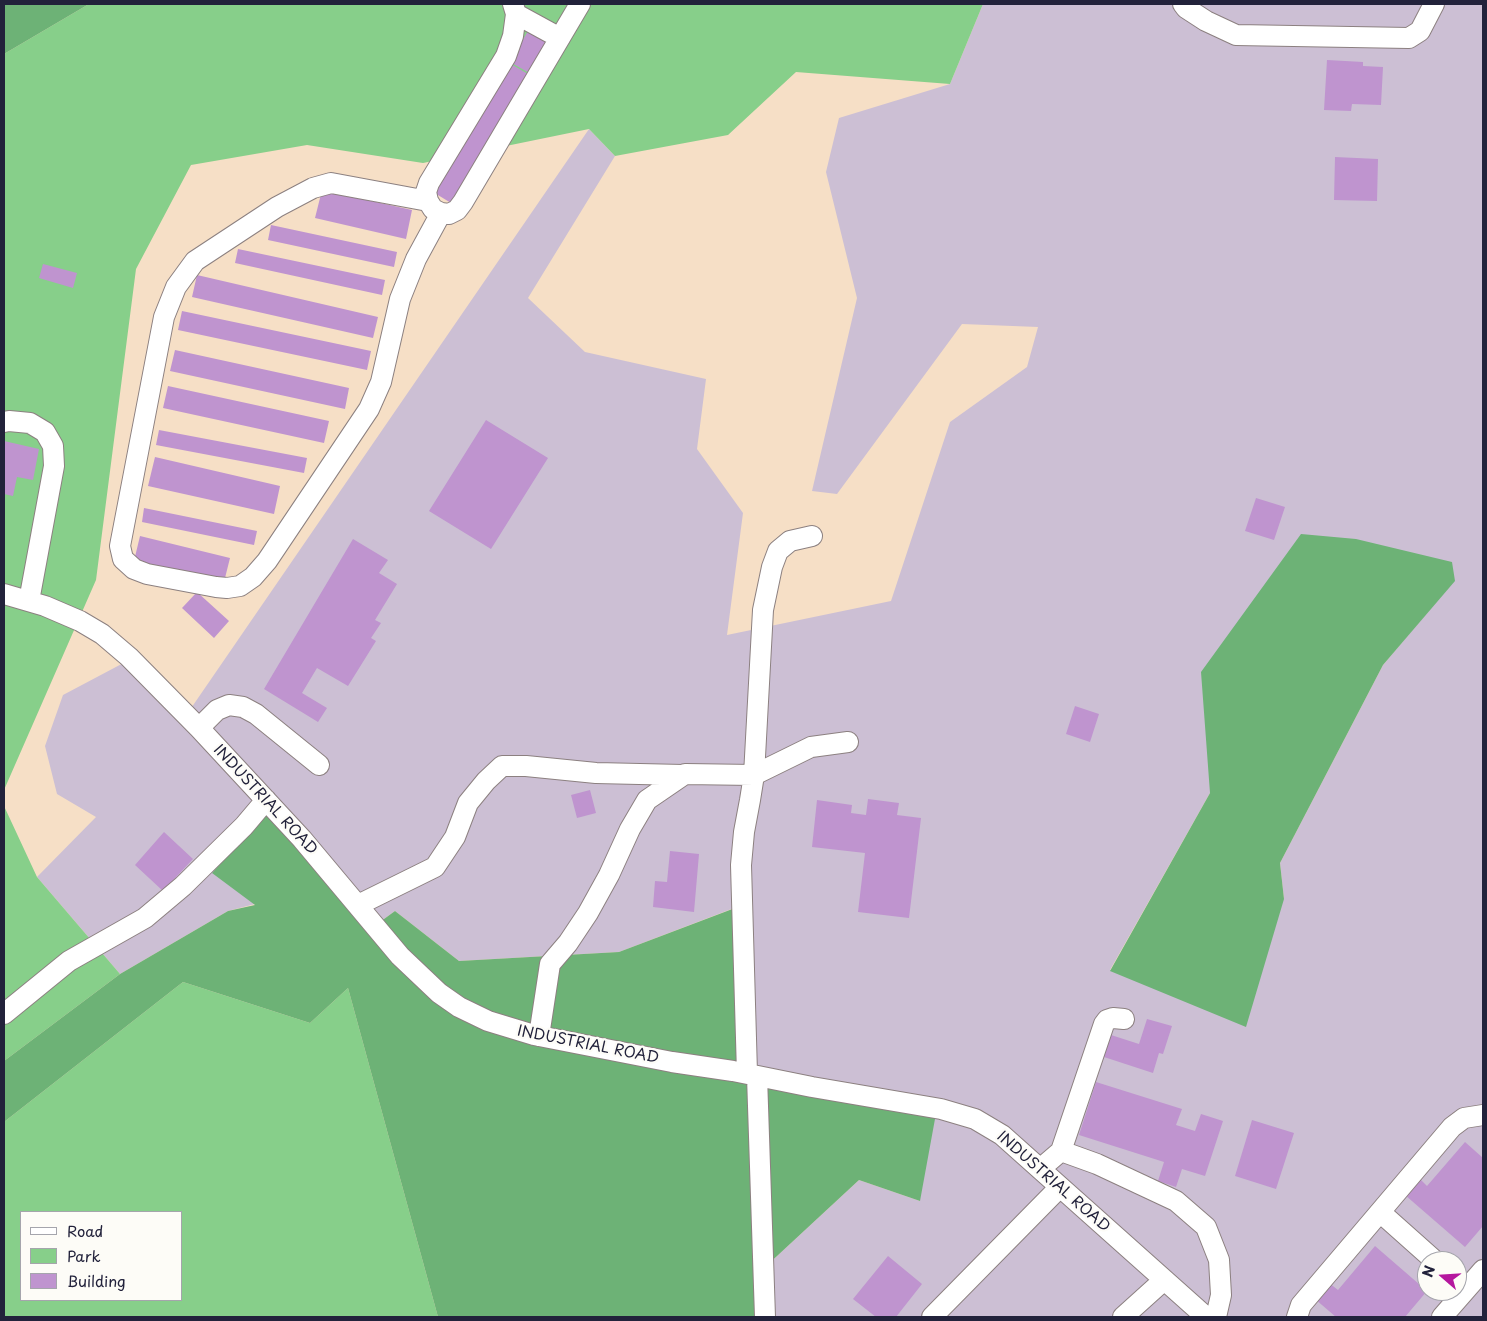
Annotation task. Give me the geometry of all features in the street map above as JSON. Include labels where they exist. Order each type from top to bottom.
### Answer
[{"type":"street","points":[[435,207],[400,299],[381,382],[369,409],[267,561],[240,586],[227,588],[147,574],[134,569],[123,560],[120,546],[164,318],[176,287],[195,261],[277,207],[313,188],[330,184],[435,207],[449,214],[457,210],[464,202],[580,4]]},
{"type":"street","points":[[1183,4],[1206,21],[1236,35],[1409,38],[1420,31],[1434,4]]},
{"type":"street","points":[[514,9],[560,38]]},
{"type":"street","points":[[435,207],[426,192],[429,183],[506,56],[513,36],[514,9]]},
{"type":"street","points":[[4,422],[30,423],[45,432],[53,446],[54,466],[29,601]]},
{"type":"street","points":[[765,1317],[741,865],[744,832],[754,774],[763,610],[772,567],[778,551],[790,541],[812,536]]},
{"type":"street","name":"INDUSTRIAL ROAD","points":[[4,594],[61,613],[102,634],[129,658],[199,728],[302,839],[400,956],[446,998],[459,1007],[488,1021],[539,1036],[672,1062],[932,1107],[960,1113],[975,1119],[1002,1135],[1206,1317]]},
{"type":"street","points":[[199,728],[217,710],[229,705],[243,707],[256,714],[319,765]]},
{"type":"street","points":[[358,905],[435,867],[455,837],[468,803],[486,781],[502,766],[526,766],[596,773],[754,774],[811,748],[848,742]]},
{"type":"street","points":[[539,1036],[550,964],[568,943],[588,913],[647,800],[683,775]]},
{"type":"street","points":[[4,1014],[69,961],[145,918],[190,879],[244,826],[266,800]]},
{"type":"street","points":[[1040,1169],[1061,1151],[1104,1024],[1107,1020],[1113,1018],[1124,1019]]},
{"type":"street","points":[[1297,1317],[1301,1305],[1452,1127],[1464,1118],[1483,1115]]},
{"type":"street","points":[[1061,1151],[1097,1164],[1176,1201],[1206,1227],[1218,1260],[1221,1295],[1216,1317]]},
{"type":"street","points":[[932,1317],[1060,1187]]},
{"type":"street","points":[[1380,1212],[1424,1251]]},
{"type":"street","points":[[1467,1281],[1483,1270]]},
{"type":"street","points":[[1123,1317],[1164,1280]]},
{"type":"street","points":[[1442,1317],[1452,1301]]},
{"type":"shaded area","points":[[983,4],[1483,4],[1483,1317],[763,1317],[763,1269],[859,1180],[920,1201],[745,1073],[742,905],[619,952],[459,961],[395,911],[369,930],[255,904],[228,911],[120,974],[37,877],[96,817],[57,794],[45,746],[63,695],[131,659],[185,717],[589,129],[615,156],[528,298],[585,352],[706,379],[697,449],[743,513],[727,635],[891,601],[950,422],[1027,367],[1038,327],[962,324],[837,494],[812,491],[857,298],[826,172],[839,118],[950,84]],"holes":[[[1454,581],[1383,665],[1280,863],[1284,899],[1110,970],[1210,793]]]},
{"type":"green space","points":[[4,4],[89,4],[4,54]]},
{"type":"green space","points":[[89,4],[983,4],[950,84],[796,72],[728,135],[615,156],[589,129],[423,163],[307,145],[191,165],[136,269],[96,580],[4,790],[4,54]]},
{"type":"green space","points":[[1301,534],[1356,539],[1452,562],[1455,581],[1383,665],[1280,863],[1284,899],[1246,1027],[1110,971],[1210,793],[1201,672]]},
{"type":"green space","points":[[4,806],[37,877],[120,974],[4,1061]]},
{"type":"green space","points":[[269,811],[369,930],[395,911],[459,961],[619,952],[743,905],[745,1073],[937,1108],[920,1201],[859,1180],[763,1269],[763,1317],[438,1317],[348,988],[310,1023],[183,982],[4,1122],[4,1061],[120,974],[228,911],[255,905],[212,873]]},
{"type":"green space","points":[[183,982],[310,1023],[348,988],[438,1317],[4,1317],[4,1122]]},
{"type":"building","points":[[528,31],[549,43],[531,74],[510,62]]},
{"type":"building","points":[[1327,60],[1363,62],[1363,66],[1383,67],[1381,105],[1352,104],[1351,111],[1324,110]]},
{"type":"building","points":[[509,63],[528,74],[451,203],[433,192]]},
{"type":"building","points":[[1335,157],[1378,159],[1377,201],[1334,200]]},
{"type":"building","points":[[322,190],[412,210],[406,239],[315,218]]},
{"type":"building","points":[[271,225],[397,252],[394,267],[268,240]]},
{"type":"building","points":[[238,249],[385,280],[382,295],[235,263]]},
{"type":"building","points":[[43,264],[77,273],[73,288],[39,278]]},
{"type":"building","points":[[197,275],[378,317],[373,338],[192,297]]},
{"type":"building","points":[[182,311],[371,351],[367,370],[178,330]]},
{"type":"building","points":[[175,350],[349,388],[345,409],[170,371]]},
{"type":"building","points":[[168,386],[329,421],[324,443],[163,408]]},
{"type":"building","points":[[486,420],[548,458],[491,549],[429,511]]},
{"type":"building","points":[[159,430],[307,458],[304,473],[156,445]]},
{"type":"building","points":[[4,441],[39,449],[33,480],[17,477],[13,496],[4,494]]},
{"type":"building","points":[[155,457],[280,486],[274,514],[148,486]]},
{"type":"building","points":[[1256,498],[1285,507],[1274,540],[1245,531]]},
{"type":"building","points":[[144,508],[257,531],[254,545],[142,522]]},
{"type":"building","points":[[140,536],[230,558],[224,582],[134,561]]},
{"type":"building","points":[[353,539],[388,560],[379,573],[397,584],[375,620],[381,623],[371,638],[376,641],[348,686],[317,668],[302,693],[327,708],[318,722],[264,689]]},
{"type":"building","points":[[197,592],[229,621],[214,638],[182,608]]},
{"type":"building","points":[[1075,706],[1099,714],[1090,742],[1066,734]]},
{"type":"building","points":[[590,790],[596,813],[577,818],[571,795]]},
{"type":"building","points":[[868,799],[899,803],[897,815],[921,818],[909,918],[858,912],[865,853],[812,847],[817,800],[852,805],[851,813],[866,815]]},
{"type":"building","points":[[164,832],[193,859],[163,891],[135,865]]},
{"type":"building","points":[[670,851],[699,854],[694,912],[653,907],[655,881],[667,882]]},
{"type":"building","points":[[1147,1019],[1172,1026],[1163,1054],[1159,1053],[1153,1073],[1104,1057],[1111,1035],[1139,1044]]},
{"type":"building","points":[[1096,1082],[1182,1109],[1176,1125],[1195,1131],[1201,1114],[1223,1121],[1205,1176],[1182,1169],[1176,1187],[1158,1181],[1164,1162],[1079,1135]]},
{"type":"building","points":[[1252,1120],[1294,1133],[1276,1189],[1235,1176]]},
{"type":"building","points":[[1465,1142],[1483,1158],[1483,1226],[1465,1247],[1405,1195],[1419,1178],[1427,1186]]},
{"type":"building","points":[[1375,1246],[1417,1282],[1417,1301],[1419,1301],[1405,1317],[1336,1317],[1315,1299],[1329,1283],[1338,1290]]},
{"type":"building","points":[[888,1256],[922,1284],[896,1317],[876,1317],[853,1299]]}]
